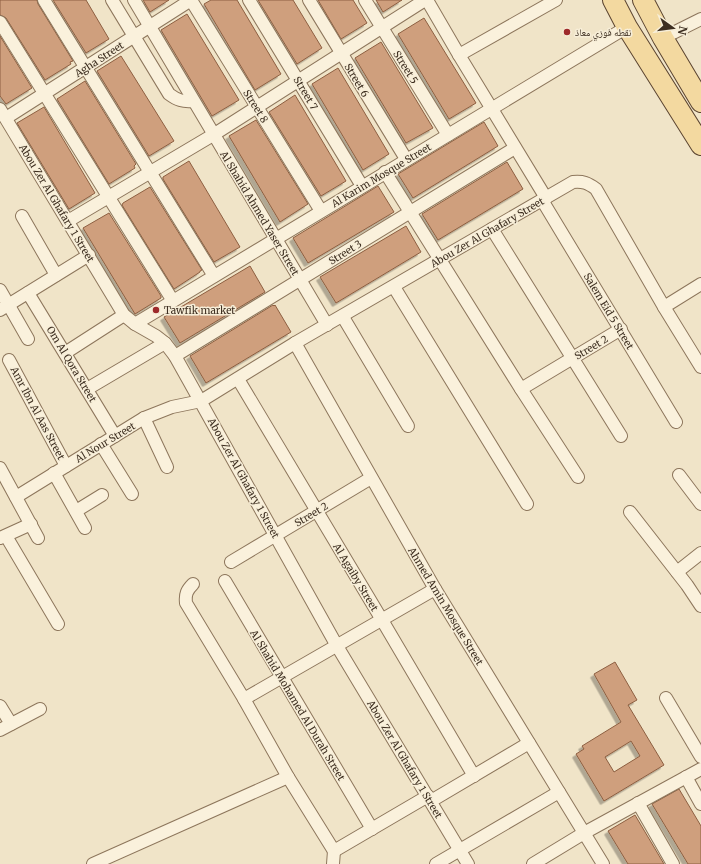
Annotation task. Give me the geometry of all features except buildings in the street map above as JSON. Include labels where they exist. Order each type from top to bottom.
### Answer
[{"type":"main road","points":[[613,0],[627,27],[701,145]]},
{"type":"main road","points":[[643,0],[663,38],[701,102]]},
{"type":"street","points":[[44,0],[214,276]]},
{"type":"street","points":[[112,0],[169,94],[186,102],[193,101]]},
{"type":"street","name":"Al Shahid Ahmed Yaser Street","points":[[134,0],[327,325]]},
{"type":"street","name":"Agha Street","points":[[3,114],[44,94],[191,0]]},
{"type":"street","name":"Street 8","points":[[191,0],[321,211]]},
{"type":"street","name":"Street 7","points":[[249,0],[362,186]]},
{"type":"street","name":"Street 6","points":[[309,0],[406,159]]},
{"type":"street","name":"Street 5","points":[[365,0],[448,134]]},
{"type":"street","points":[[68,221],[213,135],[426,0]]},
{"type":"street","name":"Salem Eid 5 Street","points":[[426,0],[676,422]]},
{"type":"street","points":[[459,55],[556,0]]},
{"type":"street","points":[[663,38],[701,19]]},
{"type":"street","points":[[0,22],[173,301]]},
{"type":"street","name":"Al Karim Mosque Street","points":[[135,324],[406,159],[627,27]]},
{"type":"street","name":"Abou Zer Al Ghafary 1 Street","points":[[3,114],[124,315],[135,324],[165,343],[175,356],[201,400],[337,646],[468,864]]},
{"type":"street","name":"Street 3","points":[[175,356],[515,148]]},
{"type":"street","points":[[386,172],[521,389],[578,477]]},
{"type":"street","name":"Abou Zer Al Ghafary Street","points":[[201,400],[238,379],[295,343],[343,317],[573,182],[581,181],[596,188],[664,307],[701,367]]},
{"type":"street","points":[[22,216],[56,275]]},
{"type":"street","points":[[492,229],[621,436]]},
{"type":"street","points":[[4,307],[88,255]]},
{"type":"street","points":[[664,307],[701,284]]},
{"type":"street","points":[[394,287],[527,504]]},
{"type":"street","points":[[0,290],[4,307],[28,339]]},
{"type":"street","name":"Om Al Qora Street","points":[[28,293],[115,436]]},
{"type":"street","points":[[65,353],[124,315]]},
{"type":"street","points":[[343,317],[408,426]]},
{"type":"street","name":"Street 2","points":[[521,389],[621,330]]},
{"type":"street","points":[[87,390],[165,343]]},
{"type":"street","name":"Ahmed Amin Mosque Street","points":[[295,343],[435,589],[603,864]]},
{"type":"street","name":"Amr Ibn Al Aas Street","points":[[9,360],[66,466]]},
{"type":"street","name":"Al Agaiby Street","points":[[238,379],[474,776]]},
{"type":"street","name":"Al Nour Street","points":[[16,497],[144,418],[172,407],[201,400]]},
{"type":"street","points":[[144,418],[167,467]]},
{"type":"street","points":[[101,444],[132,494]]},
{"type":"street","points":[[0,468],[38,538]]},
{"type":"street","points":[[54,473],[85,528]]},
{"type":"street","points":[[679,475],[701,504]]},
{"type":"street","name":"Street 2","points":[[231,562],[371,478]]},
{"type":"street","points":[[76,511],[102,495]]},
{"type":"street","points":[[630,512],[677,572],[701,606]]},
{"type":"street","points":[[31,524],[3,537],[58,624]]},
{"type":"street","points":[[677,572],[701,553]]},
{"type":"street","name":"Al Shahid Mohamed Al Durah Street","points":[[224,581],[372,828]]},
{"type":"street","points":[[193,584],[188,589],[185,596],[186,602],[244,699],[288,777],[334,851],[332,864]]},
{"type":"street","points":[[244,699],[435,589]]},
{"type":"street","points":[[666,698],[701,757]]},
{"type":"street","points":[[0,706],[5,727],[40,709]]},
{"type":"street","points":[[334,851],[372,828],[474,776],[529,743]]},
{"type":"street","points":[[533,864],[584,833],[701,769]]},
{"type":"street","points":[[93,864],[288,777]]},
{"type":"street","points":[[686,777],[701,804]]},
{"type":"street","points":[[436,864],[559,792]]},
{"type":"street","points":[[638,803],[673,864]]},
{"type":"place","name":"نقطه فوزي معاذ","points":[[567,32]]},
{"type":"place","name":"Tawfik market","points":[[156,310]]}]
